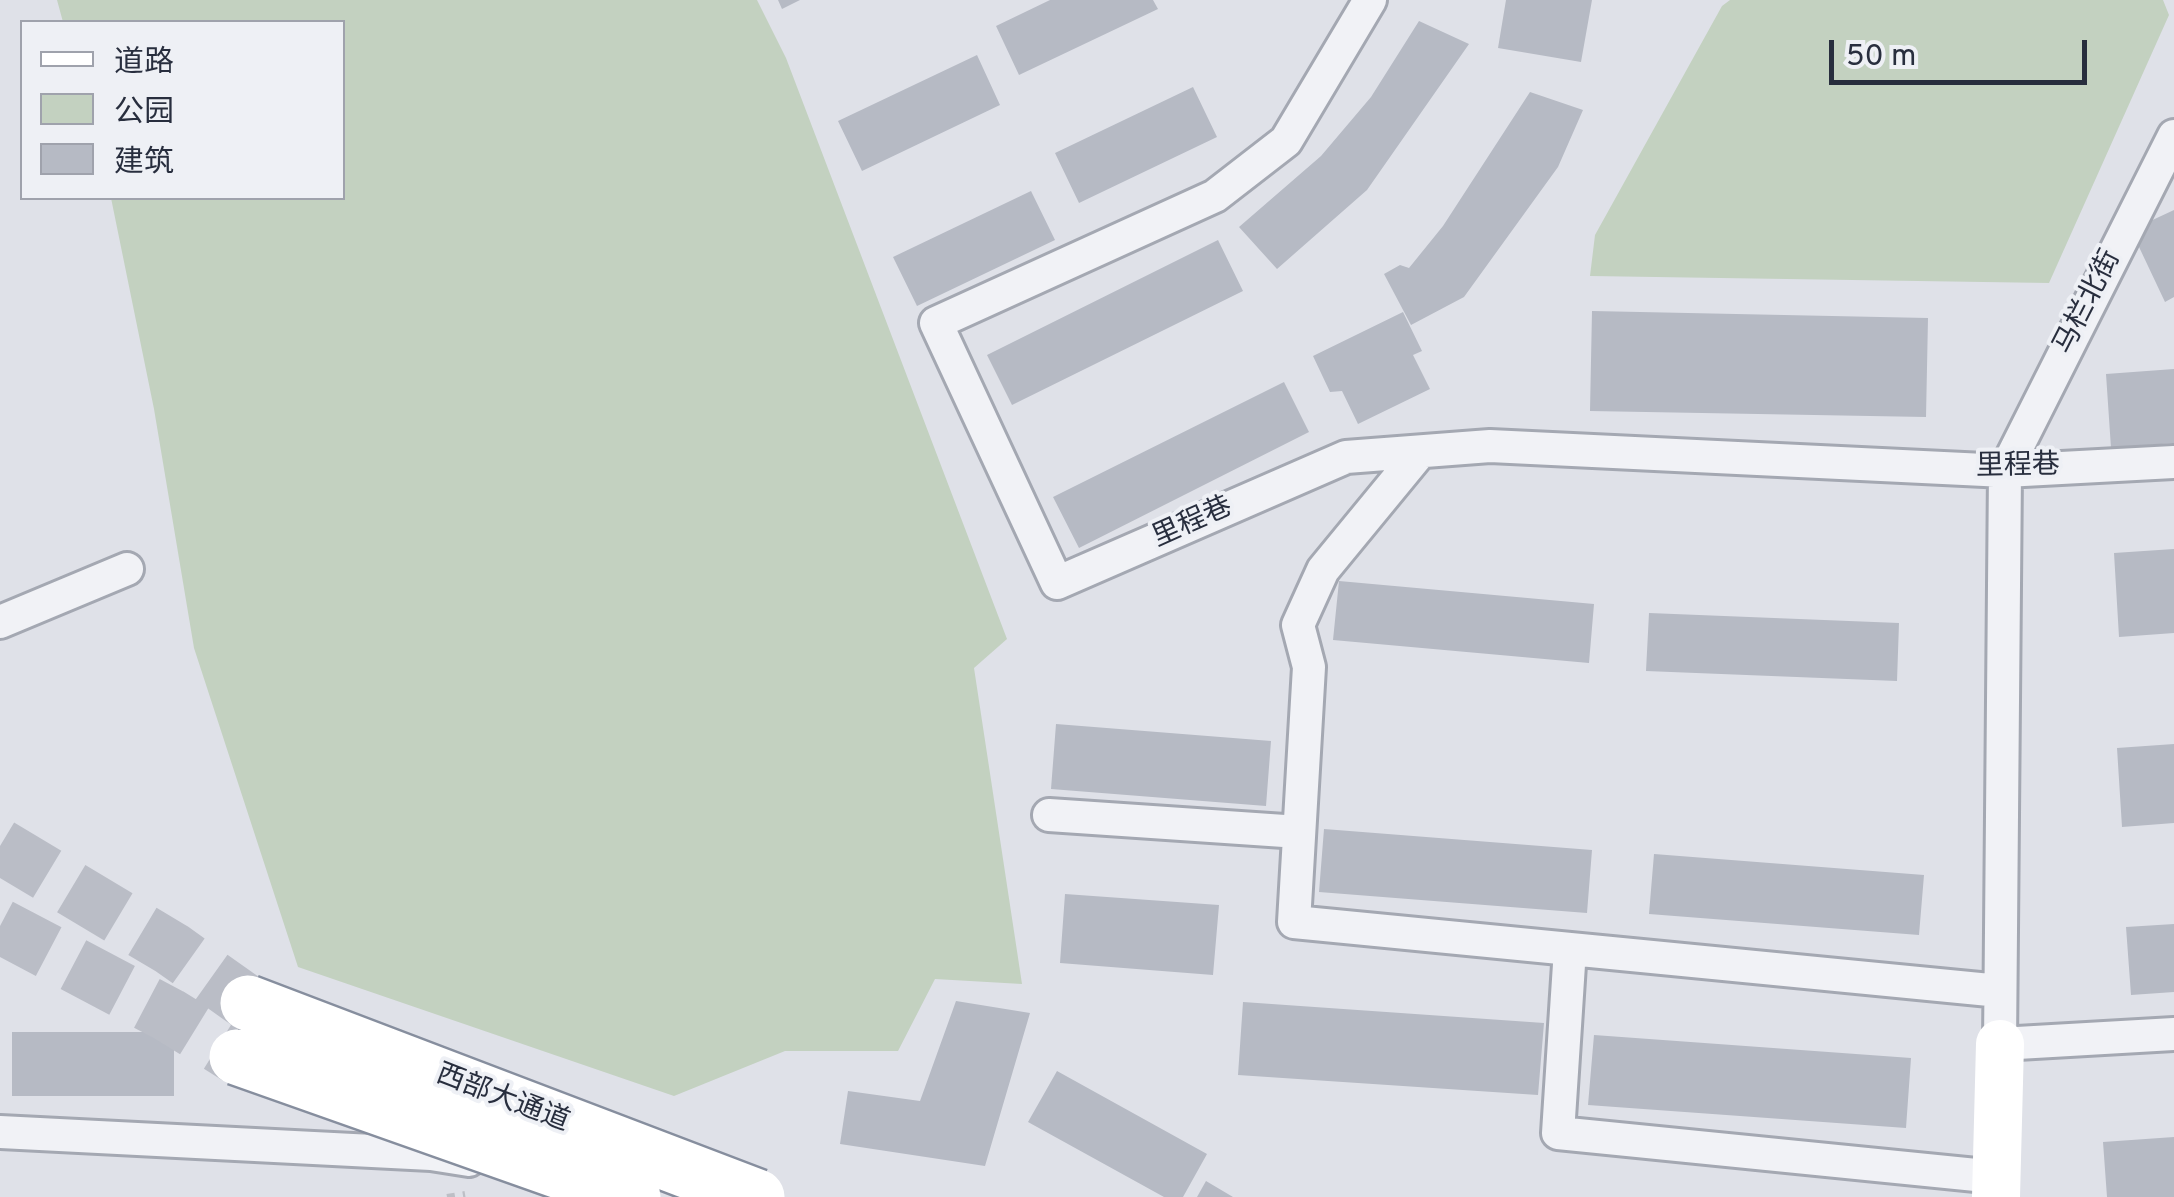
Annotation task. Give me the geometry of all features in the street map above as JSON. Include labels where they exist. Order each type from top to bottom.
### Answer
[{"type":"highway","name":"西部大通道","points":[[248,1002],[757,1197]]},
{"type":"highway","name":"西部大通道","points":[[236,1057],[634,1197]]},
{"type":"street","name":"里程巷","points":[[1370,0],[1286,141],[1215,196],[936,324],[1057,584],[1346,457],[1490,446],[2005,471],[2174,462]]},
{"type":"street","name":"马栏北街","points":[[2005,471],[2174,136]]},
{"type":"street","points":[[1420,452],[1323,570],[1298,626],[1309,667],[1294,922],[2000,991]]},
{"type":"street","points":[[1570,949],[1558,1133],[1996,1187],[2005,471]]},
{"type":"street","points":[[0,622],[127,569]]},
{"type":"street","points":[[1050,815],[1299,832]]},
{"type":"street","points":[[2000,1044],[2174,1034]]},
{"type":"street","points":[[0,1132],[431,1154],[712,1197]]},
{"type":"green space","points":[[57,0],[757,0],[786,58],[1007,639],[974,668],[1022,984],[935,979],[898,1051],[785,1051],[674,1096],[298,967],[194,648],[154,409],[111,200],[345,200],[345,20],[62,20]]},
{"type":"green space","points":[[1730,0],[2163,0],[2169,15],[2049,283],[1590,276],[1595,235],[1722,6]]},
{"type":"building","points":[[778,0],[800,0],[782,9]]},
{"type":"building","points":[[1050,0],[1153,0],[1158,9],[1019,75],[996,26]]},
{"type":"building","points":[[1506,0],[1592,0],[1581,62],[1498,48]]},
{"type":"building","points":[[1419,21],[1469,44],[1367,190],[1277,269],[1239,227],[1321,156],[1371,97]]},
{"type":"building","points":[[977,55],[1000,105],[862,171],[838,121]]},
{"type":"building","points":[[1193,87],[1217,137],[1079,203],[1055,153]]},
{"type":"building","points":[[1530,92],[1583,110],[1558,167],[1464,297],[1411,325],[1384,274],[1400,265],[1409,268],[1443,226]]},
{"type":"building","points":[[1031,191],[1055,240],[917,306],[893,257]]},
{"type":"building","points":[[2174,210],[2174,297],[2165,302],[2131,230]]},
{"type":"building","points":[[1218,240],[1243,291],[1012,405],[987,355]]},
{"type":"building","points":[[1592,311],[1928,318],[1926,417],[1590,411]]},
{"type":"building","points":[[1403,312],[1422,351],[1413,355],[1430,389],[1358,424],[1342,391],[1330,392],[1313,356]]},
{"type":"building","points":[[2174,369],[2174,443],[2111,448],[2106,374]]},
{"type":"building","points":[[1284,382],[1309,432],[1079,548],[1053,497]]},
{"type":"building","points":[[2174,549],[2174,633],[2119,637],[2114,553]]},
{"type":"building","points":[[1339,581],[1594,604],[1589,663],[1333,640]]},
{"type":"building","points":[[1649,613],[1899,623],[1897,681],[1646,671]]},
{"type":"building","points":[[1056,724],[1271,741],[1266,806],[1051,789]]},
{"type":"building","points":[[2174,744],[2174,823],[2122,827],[2117,748]]},
{"type":"building","points":[[1324,829],[1592,850],[1587,913],[1319,892]]},
{"type":"building","points":[[1654,854],[1924,875],[1919,935],[1649,914]]},
{"type":"building","points":[[1065,894],[1219,905],[1213,975],[1060,963]]},
{"type":"building","points":[[2174,924],[2174,992],[2131,995],[2126,927]]},
{"type":"building","points":[[956,1001],[1030,1013],[985,1166],[840,1144],[848,1091],[920,1101]]},
{"type":"building","points":[[1243,1002],[1544,1023],[1538,1095],[1238,1075]]},
{"type":"building","points":[[12,1032],[174,1032],[174,1096],[12,1096]]},
{"type":"building","points":[[1594,1035],[1911,1058],[1906,1128],[1588,1105]]},
{"type":"building","points":[[1057,1071],[1207,1154],[1183,1197],[1164,1197],[1028,1122]]},
{"type":"building","points":[[2174,1137],[2174,1197],[2107,1197],[2103,1142]]},
{"type":"building","points":[[1206,1181],[1233,1197],[1197,1197]]},
{"type":"tunnel","points":[[0,846],[172,949],[248,1003]]},
{"type":"tunnel","points":[[0,926],[169,1015],[237,1057]]}]
